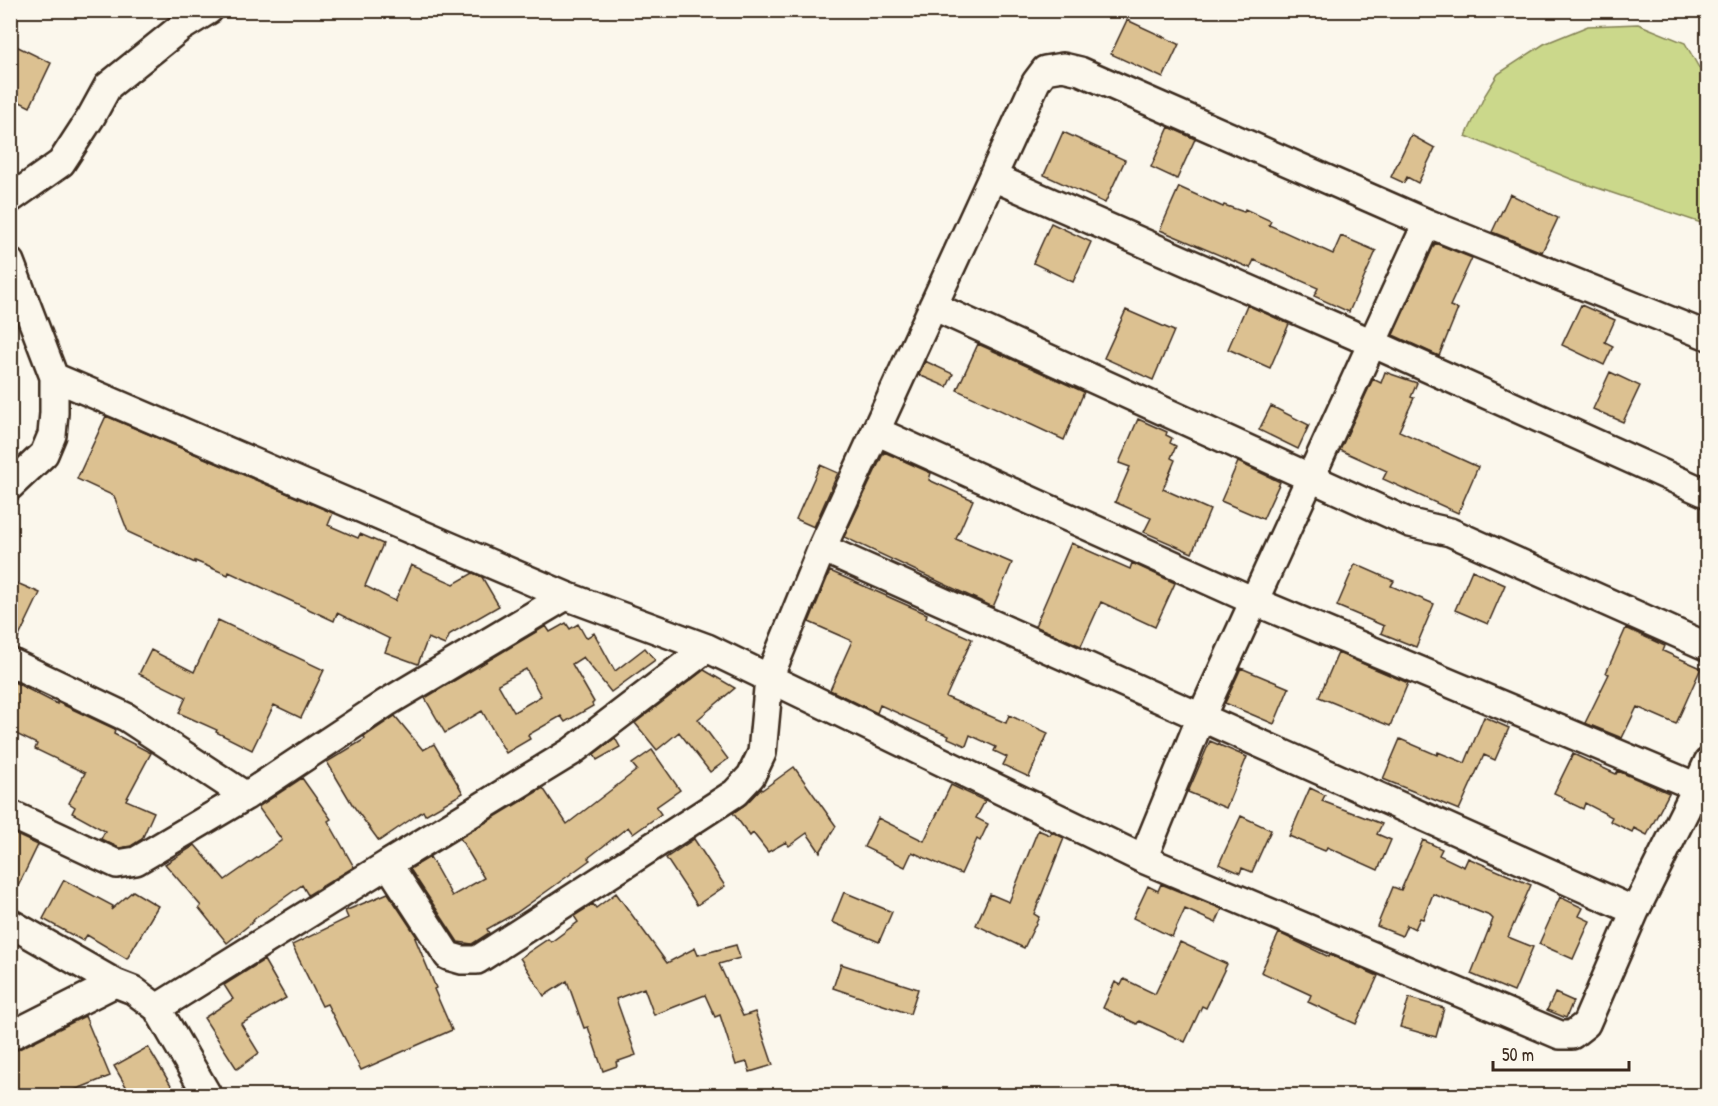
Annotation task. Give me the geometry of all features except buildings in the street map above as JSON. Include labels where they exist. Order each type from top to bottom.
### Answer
[{"type":"street","points":[[10,199],[61,164],[108,86],[180,28],[209,10]]},
{"type":"street","points":[[388,864],[448,956],[462,960],[477,960],[735,793],[751,776],[762,753],[769,678],[822,548],[1036,82],[1045,70],[1064,67],[1080,71],[1427,223],[1707,336]]},
{"type":"street","points":[[993,177],[1372,343],[1707,494]]},
{"type":"street","points":[[1143,859],[1201,717],[1427,223]]},
{"type":"street","points":[[10,262],[54,377],[52,435],[44,454],[10,486]]},
{"type":"street","points":[[933,306],[1410,523],[1450,532],[1707,646]]},
{"type":"street","points":[[54,377],[566,596],[708,648],[1143,859],[1560,1035],[1572,1035],[1586,1024],[1635,911],[1697,787],[1707,762]]},
{"type":"street","points":[[876,430],[1254,601],[1697,787]]},
{"type":"street","points":[[822,548],[1635,911]]},
{"type":"street","points":[[10,814],[117,864],[136,861],[246,796],[386,703],[566,596]]},
{"type":"street","points":[[157,1008],[571,752],[708,648]]},
{"type":"street","points":[[10,663],[126,717],[246,796]]},
{"type":"street","points":[[10,923],[115,983],[133,990],[157,1008],[208,1095]]},
{"type":"street","points":[[10,1036],[115,983]]},
{"type":"green space","points":[[1638,24],[1685,43],[1707,82],[1707,225],[1571,179],[1466,136],[1485,95],[1498,74],[1544,44],[1588,26]]}]
